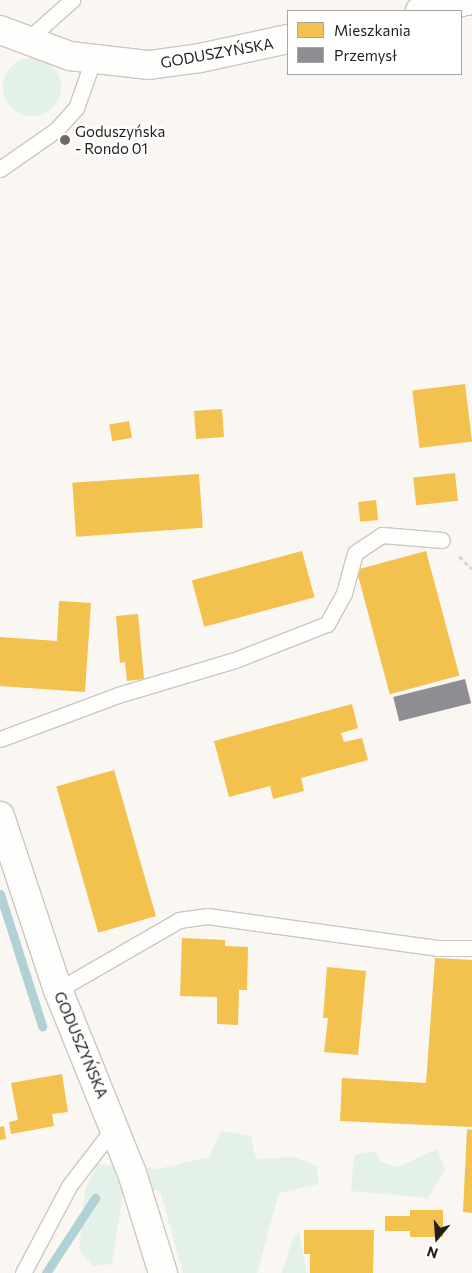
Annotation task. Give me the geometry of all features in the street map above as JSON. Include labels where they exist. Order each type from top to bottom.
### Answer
[{"type":"street","points":[[425,10],[472,0]]},
{"type":"street","name":"GODUSZYŃSKA","points":[[0,30],[26,41],[92,60],[149,65],[200,58],[287,40]]},
{"type":"street","name":"GODUSZYŃSKA","points":[[0,816],[58,990],[115,1126],[163,1273]]},
{"type":"lane","points":[[26,41],[72,0]]},
{"type":"lane","points":[[0,169],[56,130],[76,108],[92,60]]},
{"type":"lane","points":[[0,739],[118,695],[235,660],[327,624],[344,593],[355,553],[382,535],[442,540]]},
{"type":"lane","points":[[58,990],[179,920],[207,916],[438,948],[472,948]]},
{"type":"lane","points":[[23,1273],[69,1186],[115,1126]]},
{"type":"shaded area","points":[[26,58],[38,58],[53,66],[61,81],[61,93],[53,108],[38,116],[26,116],[11,108],[3,93],[3,81],[11,66]]},
{"type":"shaded area","points":[[221,1131],[251,1136],[256,1159],[294,1157],[317,1166],[319,1184],[279,1193],[257,1273],[183,1273],[160,1191],[124,1186],[112,1264],[93,1266],[79,1250],[85,1190],[97,1164],[158,1169],[209,1157]]},
{"type":"shaded area","points":[[437,1149],[445,1170],[428,1198],[351,1191],[354,1155],[375,1151],[381,1162],[398,1167]]},
{"type":"shaded area","points":[[299,1232],[307,1273],[282,1273],[292,1240]]},
{"type":"building: Mieszkania","points":[[465,384],[472,442],[419,448],[412,390]]},
{"type":"building: Mieszkania","points":[[222,409],[224,437],[196,439],[194,411]]},
{"type":"building: Mieszkania","points":[[129,421],[132,438],[112,441],[109,424]]},
{"type":"building: Mieszkania","points":[[455,473],[458,501],[416,505],[413,477]]},
{"type":"building: Mieszkania","points":[[199,474],[203,528],[76,537],[72,483]]},
{"type":"building: Mieszkania","points":[[376,500],[378,520],[360,522],[358,502]]},
{"type":"building: Mieszkania","points":[[302,551],[314,597],[204,627],[192,581]]},
{"type":"building: Mieszkania","points":[[426,551],[459,676],[390,694],[356,570]]},
{"type":"building: Mieszkania","points":[[59,601],[91,603],[85,692],[0,686],[0,637],[57,641]]},
{"type":"building: Mieszkania","points":[[138,614],[144,679],[127,681],[125,662],[120,663],[116,616]]},
{"type":"building: Mieszkania","points":[[352,704],[358,728],[341,733],[344,742],[362,738],[368,760],[301,778],[304,791],[273,799],[270,786],[229,797],[214,741]]},
{"type":"building: Mieszkania","points":[[114,770],[156,916],[98,933],[56,787]]},
{"type":"building: Mieszkania","points":[[182,938],[225,940],[225,946],[248,947],[247,990],[239,990],[238,1025],[217,1024],[217,997],[180,996]]},
{"type":"building: Mieszkania","points":[[435,958],[472,960],[472,1127],[340,1121],[342,1078],[426,1083]]},
{"type":"building: Mieszkania","points":[[327,967],[366,971],[358,1055],[324,1052],[328,1018],[323,1018]]},
{"type":"building: Mieszkania","points":[[62,1074],[68,1112],[52,1114],[54,1126],[11,1134],[9,1122],[18,1120],[11,1083]]},
{"type":"building: Mieszkania","points":[[4,1126],[6,1139],[0,1140],[0,1127]]},
{"type":"building: Mieszkania","points":[[467,1129],[472,1130],[472,1213],[463,1212]]},
{"type":"building: Mieszkania","points":[[410,1210],[443,1210],[443,1237],[410,1237],[410,1231],[385,1231],[385,1216],[410,1216]]},
{"type":"building: Mieszkania","points":[[304,1230],[374,1230],[373,1273],[310,1273],[310,1254],[304,1254]]},
{"type":"building: Przemysł","points":[[465,679],[471,703],[399,721],[393,697]]},
{"type":"waterway","points":[[0,894],[42,1026]]},
{"type":"waterway","points":[[46,1273],[95,1198]]},
{"type":"place","name":"Goduszyńska - Rondo 01","points":[[65,140]]}]
